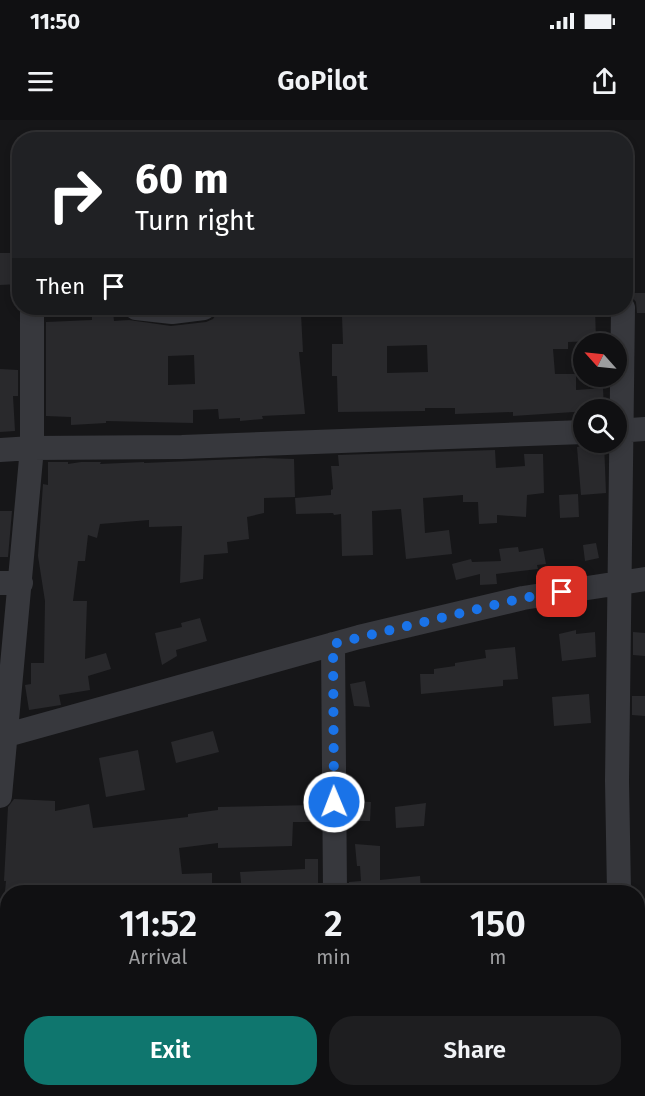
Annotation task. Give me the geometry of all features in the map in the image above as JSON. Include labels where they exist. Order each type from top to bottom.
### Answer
[{"type":"street","points":[[0,796],[10,583],[32,448],[32,315]]},
{"type":"street","points":[[619,885],[617,781],[620,582],[628,430],[623,315]]},
{"type":"street","points":[[0,450],[182,447],[573,432]]},
{"type":"street","points":[[3,735],[333,644],[523,598],[645,579]]},
{"type":"street","points":[[333,644],[335,885]]},
{"type":"building","points":[[0,253],[12,253],[12,284],[0,285]]},
{"type":"building","points":[[633,293],[645,293],[645,313],[637,313]]},
{"type":"building","points":[[92,315],[113,315],[114,321],[129,320],[171,326],[206,322],[216,315],[256,315],[256,317],[301,315],[303,352],[299,352],[305,414],[262,416],[263,419],[240,421],[240,418],[219,419],[218,409],[193,410],[193,423],[106,421],[106,423],[71,425],[71,417],[46,416],[46,322],[92,320]],"holes":[[[194,355],[195,384],[168,385],[168,356]]]},
{"type":"building","points":[[595,315],[596,333],[573,333],[573,342],[568,342],[568,349],[553,349],[555,374],[573,374],[573,387],[576,387],[576,390],[603,388],[604,399],[573,399],[573,412],[513,416],[513,412],[455,414],[455,408],[425,408],[425,411],[338,412],[337,376],[332,376],[332,344],[343,344],[342,316]],"holes":[[[427,345],[428,372],[387,373],[387,346]]]},
{"type":"building","points":[[0,369],[18,370],[18,396],[13,396],[15,431],[0,432]]},
{"type":"building","points":[[495,450],[496,468],[525,466],[524,454],[543,454],[544,493],[527,495],[526,517],[497,515],[497,523],[479,524],[478,502],[463,502],[463,495],[423,498],[425,533],[449,530],[452,554],[406,559],[401,509],[372,511],[373,555],[342,556],[341,514],[296,514],[295,498],[331,495],[333,489],[331,466],[339,466],[338,455]]},
{"type":"building","points":[[578,453],[604,453],[606,493],[581,495]]},
{"type":"building","points":[[294,459],[295,497],[264,498],[264,513],[247,517],[249,539],[227,542],[228,553],[204,555],[203,579],[180,583],[182,526],[149,527],[149,520],[100,524],[97,538],[88,535],[85,561],[78,561],[73,601],[87,601],[85,659],[106,653],[111,669],[88,676],[90,690],[59,695],[61,705],[29,710],[25,685],[31,684],[31,663],[44,663],[45,601],[38,556],[43,484],[48,485],[48,462],[68,462],[68,464],[101,462],[100,464]]},
{"type":"building","points":[[578,494],[579,517],[560,518],[559,495]]},
{"type":"building","points":[[0,511],[12,511],[8,557],[0,557]]},
{"type":"building","points":[[596,543],[599,558],[585,561],[583,545]]},
{"type":"building","points":[[518,547],[519,552],[543,548],[546,564],[537,565],[538,569],[496,574],[497,584],[480,585],[480,574],[456,580],[452,564],[471,559],[472,562],[501,561],[499,549]]},
{"type":"building","points":[[200,618],[207,641],[176,650],[177,656],[162,665],[155,633],[182,627],[181,623]]},
{"type":"building","points":[[576,630],[576,634],[595,632],[596,657],[562,661],[559,634]]},
{"type":"building","points":[[633,632],[645,633],[645,656],[633,655]]},
{"type":"building","points":[[515,647],[518,679],[503,680],[503,686],[421,694],[420,674],[434,674],[434,669],[486,658],[485,650]]},
{"type":"building","points":[[365,681],[370,707],[354,706],[350,684]]},
{"type":"building","points":[[589,694],[591,723],[554,726],[552,697]]},
{"type":"building","points":[[632,696],[645,696],[645,716],[632,715]]},
{"type":"building","points":[[213,731],[219,752],[176,763],[171,742]]},
{"type":"building","points":[[138,750],[145,790],[106,797],[99,758]]},
{"type":"building","points":[[14,799],[55,801],[55,811],[89,804],[93,828],[188,817],[188,814],[218,810],[218,807],[315,805],[315,822],[293,822],[292,846],[218,848],[218,843],[179,848],[182,874],[212,873],[212,885],[6,885],[8,807]]},
{"type":"building","points":[[351,801],[371,802],[370,821],[352,821]]},
{"type":"building","points":[[426,803],[424,826],[396,828],[395,807]]},
{"type":"building","points":[[355,844],[380,846],[380,880],[420,876],[421,885],[349,885],[349,882],[361,881],[360,866],[357,866]]},
{"type":"building","points":[[305,859],[318,859],[318,885],[241,885],[240,872],[305,869]]},
{"type":"route","points":[[334,802],[333,644],[523,598],[562,592]]}]
